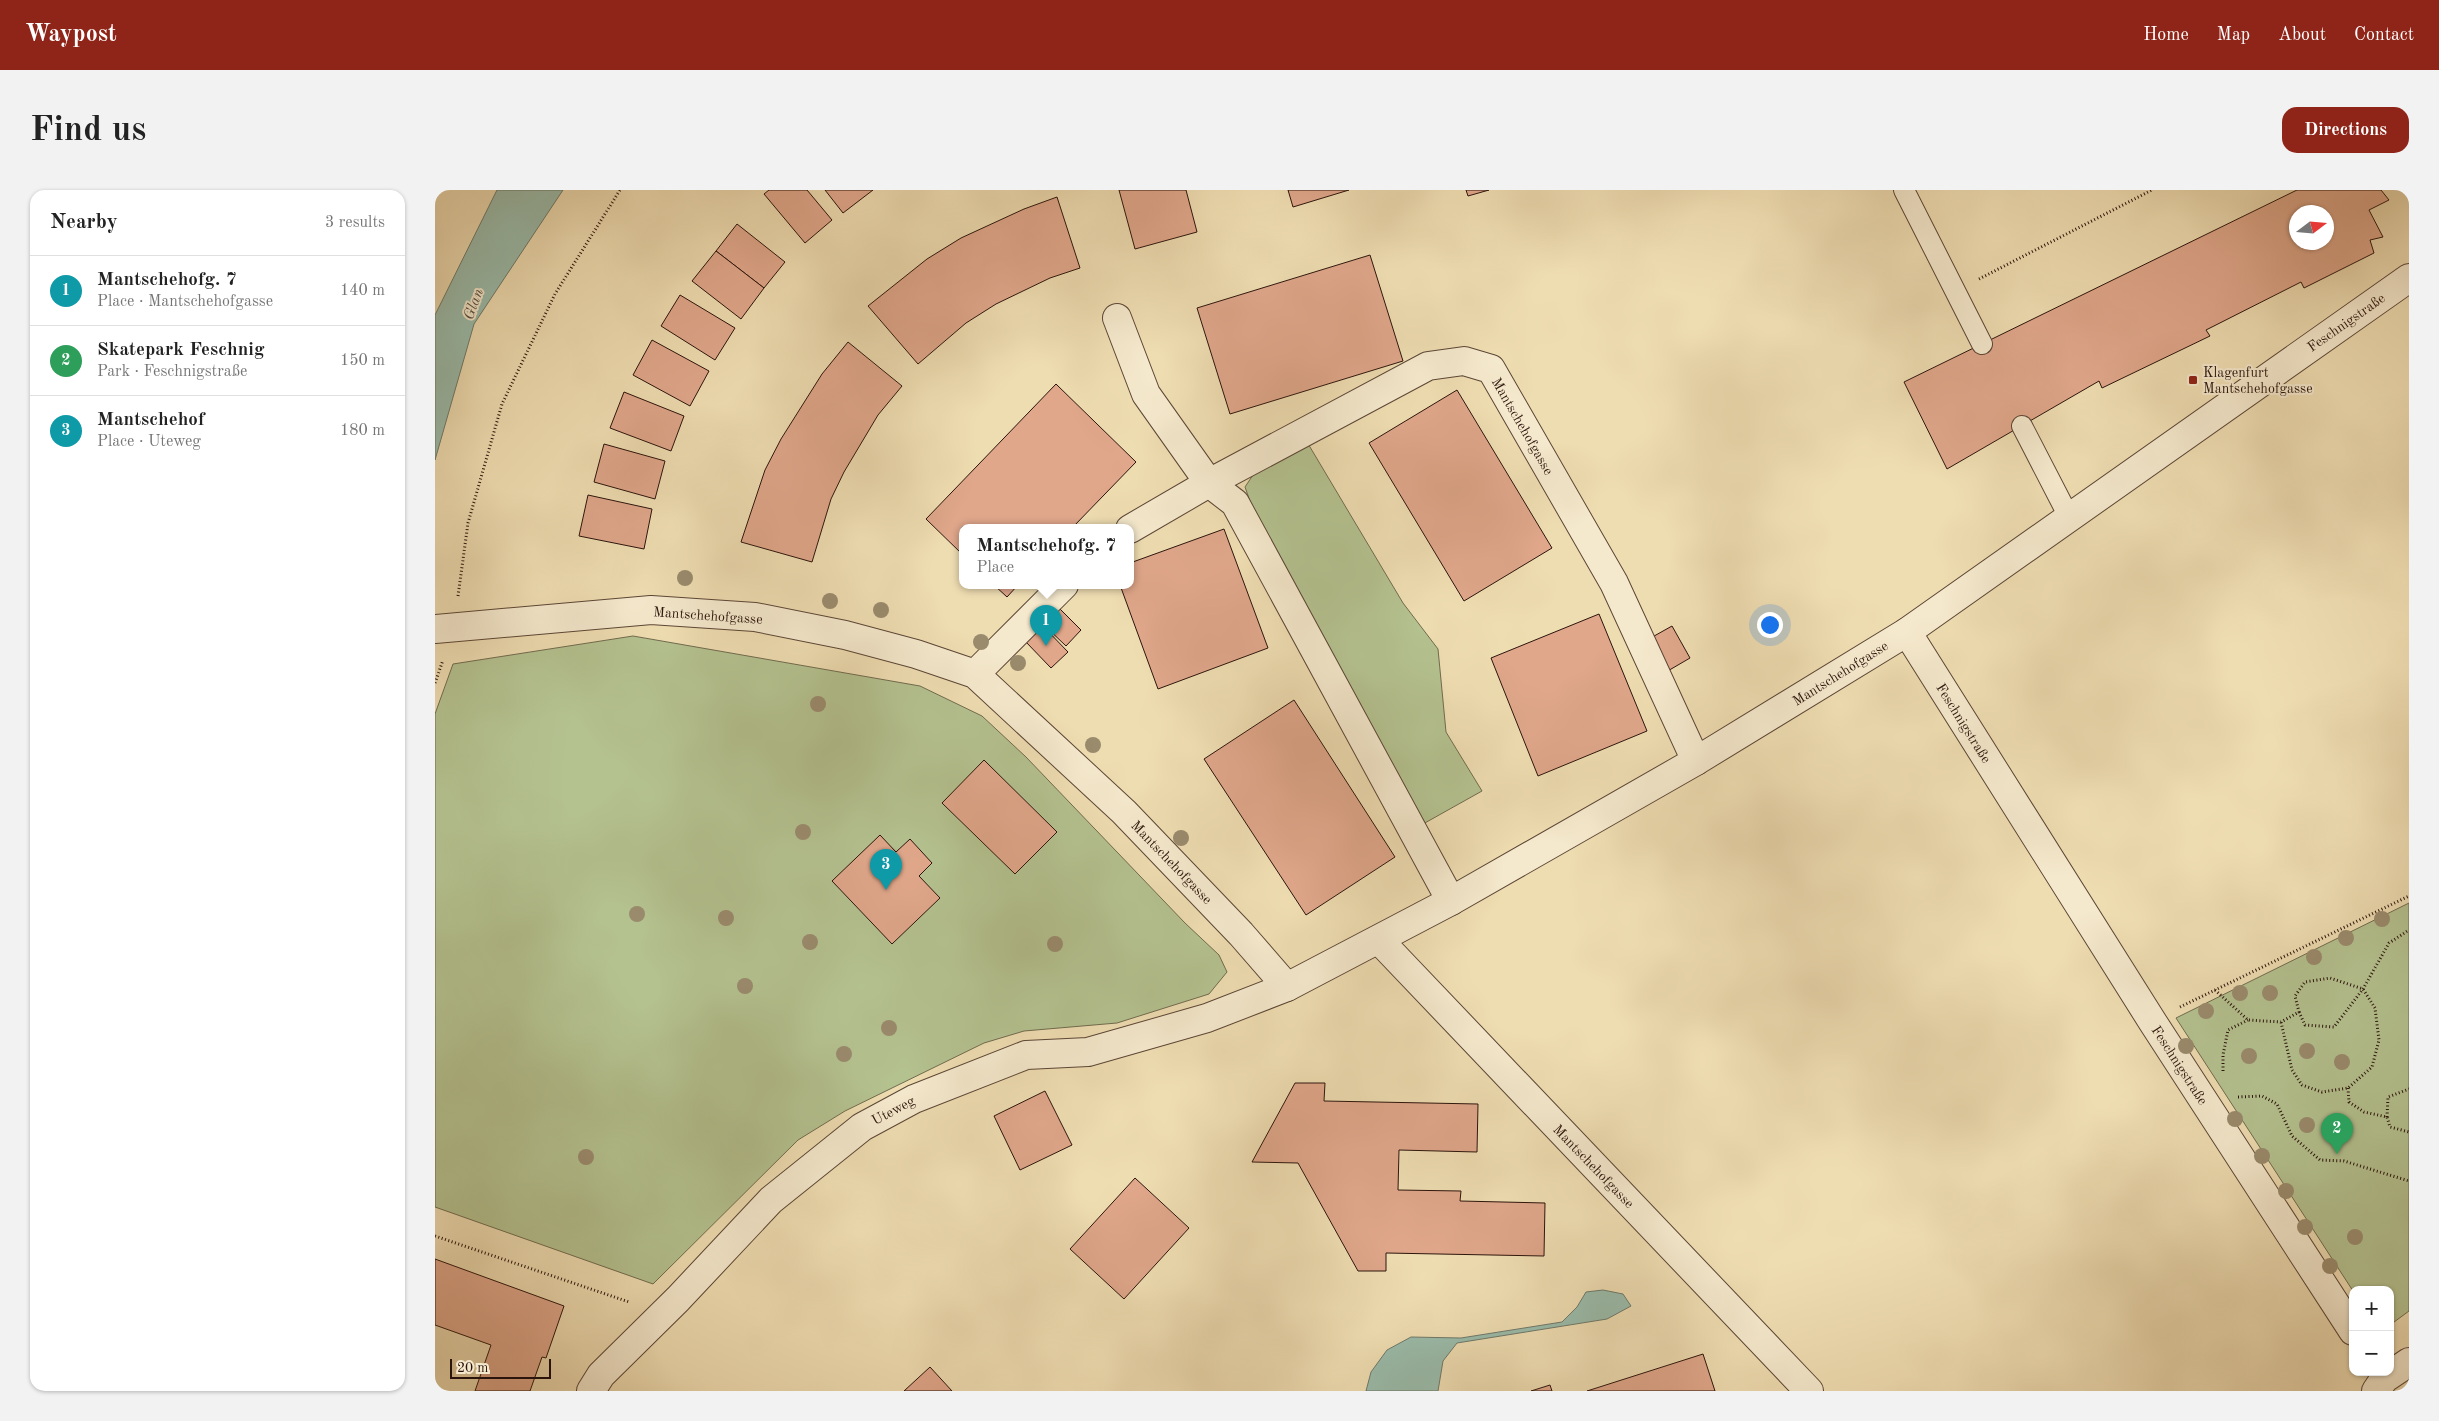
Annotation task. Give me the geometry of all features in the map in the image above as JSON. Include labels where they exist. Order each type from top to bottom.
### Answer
[{"type":"street","name":"Feschnigstraße","points":[[2349,1325],[2152,1021],[1907,632],[2409,278]]},
{"type":"street","points":[[1117,318],[1146,394],[1209,483],[1235,503],[1451,901]]},
{"type":"street","name":"Mantschehofgasse","points":[[1134,527],[1209,483],[1428,366],[1464,361],[1491,369],[1614,583],[1696,761]]},
{"type":"street","points":[[975,674],[1059,589]]},
{"type":"street","name":"Mantschehofgasse","points":[[445,628],[651,610],[755,617],[845,635],[916,654],[975,674],[1124,812],[1241,934],[1287,987],[1451,901],[1696,761],[1907,632]]},
{"type":"street","name":"Mantschehofgasse","points":[[1379,940],[1809,1391]]},
{"type":"street","name":"Uteweg","points":[[591,1391],[601,1375],[663,1314],[771,1200],[861,1127],[914,1099],[1026,1055],[1088,1052],[1207,1018],[1287,987]]},
{"type":"street","points":[[2380,1381],[2409,1362]]},
{"type":"lane","points":[[1904,190],[1982,344]]},
{"type":"lane","points":[[2022,426],[2069,517]]},
{"type":"path","points":[[445,628],[468,523],[502,404],[555,294],[620,190]]},
{"type":"path","points":[[1955,292],[2143,192],[2152,190]]},
{"type":"path","points":[[2152,1021],[2409,896]]},
{"type":"path","points":[[2281,1022],[2292,1070],[2302,1085],[2323,1092],[2348,1088],[2372,1067],[2379,1040],[2375,1008],[2363,989],[2330,978],[2305,982],[2295,996],[2305,1025],[2334,1027],[2363,989],[2389,943],[2409,930]]},
{"type":"path","points":[[2215,990],[2249,1020]]},
{"type":"path","points":[[2224,1079],[2223,1055],[2228,1030],[2249,1020],[2281,1022],[2299,1012]]},
{"type":"path","points":[[2348,1088],[2349,1102],[2364,1112],[2387,1117]]},
{"type":"path","points":[[2409,1089],[2388,1097],[2387,1117],[2390,1127],[2409,1132]]},
{"type":"path","points":[[2233,1091],[2237,1096],[2261,1096],[2277,1104],[2292,1136],[2320,1160],[2345,1161],[2409,1182]]},
{"type":"path","points":[[435,1236],[663,1314]]},
{"type":"green space","points":[[1307,442],[1403,603],[1438,649],[1446,732],[1482,791],[1423,824],[1257,521],[1245,487],[1257,469]]},
{"type":"green space","points":[[633,636],[920,686],[982,716],[1026,757],[1185,923],[1219,955],[1227,972],[1209,994],[1117,1023],[1024,1031],[984,1043],[845,1111],[798,1140],[653,1284],[435,1207],[435,714],[453,664]]},
{"type":"green space","points":[[2409,903],[2409,1311],[2394,1322],[2394,1286],[2350,1286],[2176,1018]]},
{"type":"water","name":"Glan","points":[[497,190],[563,190],[474,324],[435,460],[435,315]]},
{"type":"water","points":[[1603,1290],[1623,1294],[1631,1306],[1607,1319],[1457,1343],[1443,1361],[1438,1391],[1366,1391],[1371,1372],[1387,1350],[1411,1337],[1461,1338],[1562,1322],[1577,1307],[1586,1292]]},
{"type":"building","points":[[769,190],[807,190],[832,220],[805,243],[764,194]]},
{"type":"building","points":[[825,190],[873,190],[843,213]]},
{"type":"building","points":[[1119,190],[1186,190],[1197,232],[1135,249]]},
{"type":"building","points":[[1288,190],[1349,190],[1293,207]]},
{"type":"building","points":[[1466,190],[1489,190],[1468,196]]},
{"type":"building","points":[[2297,190],[2381,190],[2389,200],[2369,210],[2383,237],[2370,240],[2374,253],[2304,288],[2301,282],[2206,330],[2210,336],[2102,388],[2099,381],[1947,469],[1904,382]]},
{"type":"building","points":[[1057,197],[1080,268],[1050,278],[996,304],[966,323],[918,364],[868,306],[927,259],[961,238],[1024,209]]},
{"type":"building","points":[[737,224],[785,262],[764,288],[716,251]]},
{"type":"building","points":[[716,251],[764,288],[741,319],[692,281]]},
{"type":"building","points":[[1370,255],[1403,361],[1230,414],[1197,308]]},
{"type":"building","points":[[680,295],[735,328],[715,360],[661,326]]},
{"type":"building","points":[[652,340],[709,371],[690,406],[633,375]]},
{"type":"building","points":[[848,342],[902,386],[878,415],[844,472],[831,499],[812,562],[741,542],[765,470],[781,439],[822,374]]},
{"type":"building","points":[[1056,384],[1136,462],[1076,524],[959,524],[959,551],[926,519]]},
{"type":"building","points":[[1457,390],[1552,548],[1464,601],[1369,443]]},
{"type":"building","points":[[624,392],[684,416],[671,451],[610,428]]},
{"type":"building","points":[[604,444],[665,461],[655,499],[594,482]]},
{"type":"building","points":[[588,495],[652,509],[644,549],[579,536]]},
{"type":"building","points":[[1224,529],[1268,648],[1158,689],[1121,589],[1134,589],[1134,562]]},
{"type":"building","points":[[998,589],[1014,589],[1007,597]]},
{"type":"building","points":[[1060,609],[1081,630],[1066,646],[1044,625]]},
{"type":"building","points":[[1599,614],[1647,731],[1538,776],[1491,658]]},
{"type":"building","points":[[1042,625],[1068,652],[1051,668],[1025,641]]},
{"type":"building","points":[[1672,626],[1690,658],[1666,672],[1647,640]]},
{"type":"building","points":[[1294,700],[1395,857],[1306,915],[1204,759]]},
{"type":"building","points":[[984,760],[1057,832],[1015,874],[942,803]]},
{"type":"building","points":[[880,835],[896,852],[910,839],[932,863],[919,876],[940,898],[892,944],[832,881]]},
{"type":"building","points":[[1295,1083],[1325,1083],[1324,1101],[1478,1104],[1477,1152],[1399,1150],[1398,1190],[1461,1191],[1460,1201],[1545,1203],[1544,1256],[1386,1253],[1386,1271],[1358,1271],[1298,1163],[1252,1162]]},
{"type":"building","points":[[1045,1091],[1072,1145],[1020,1170],[994,1116]]},
{"type":"building","points":[[1135,1178],[1189,1228],[1124,1299],[1070,1249]]},
{"type":"building","points":[[435,1259],[564,1306],[546,1358],[542,1357],[530,1391],[475,1391],[491,1345],[435,1325]]},
{"type":"building","points":[[1703,1354],[1715,1391],[1587,1391]]},
{"type":"building","points":[[930,1367],[952,1391],[904,1391]]},
{"type":"building","points":[[1550,1385],[1552,1391],[1531,1391]]},
{"type":"place","name":"Klagenfurt Mantschehofgasse","points":[[2193,380]]},
{"type":"place","name":"Mantschehofg. 7","points":[[1046,646]]},
{"type":"place","name":"Mantschehof","points":[[886,890]]},
{"type":"place","name":"Skatepark Feschnig","points":[[2337,1154]]}]
